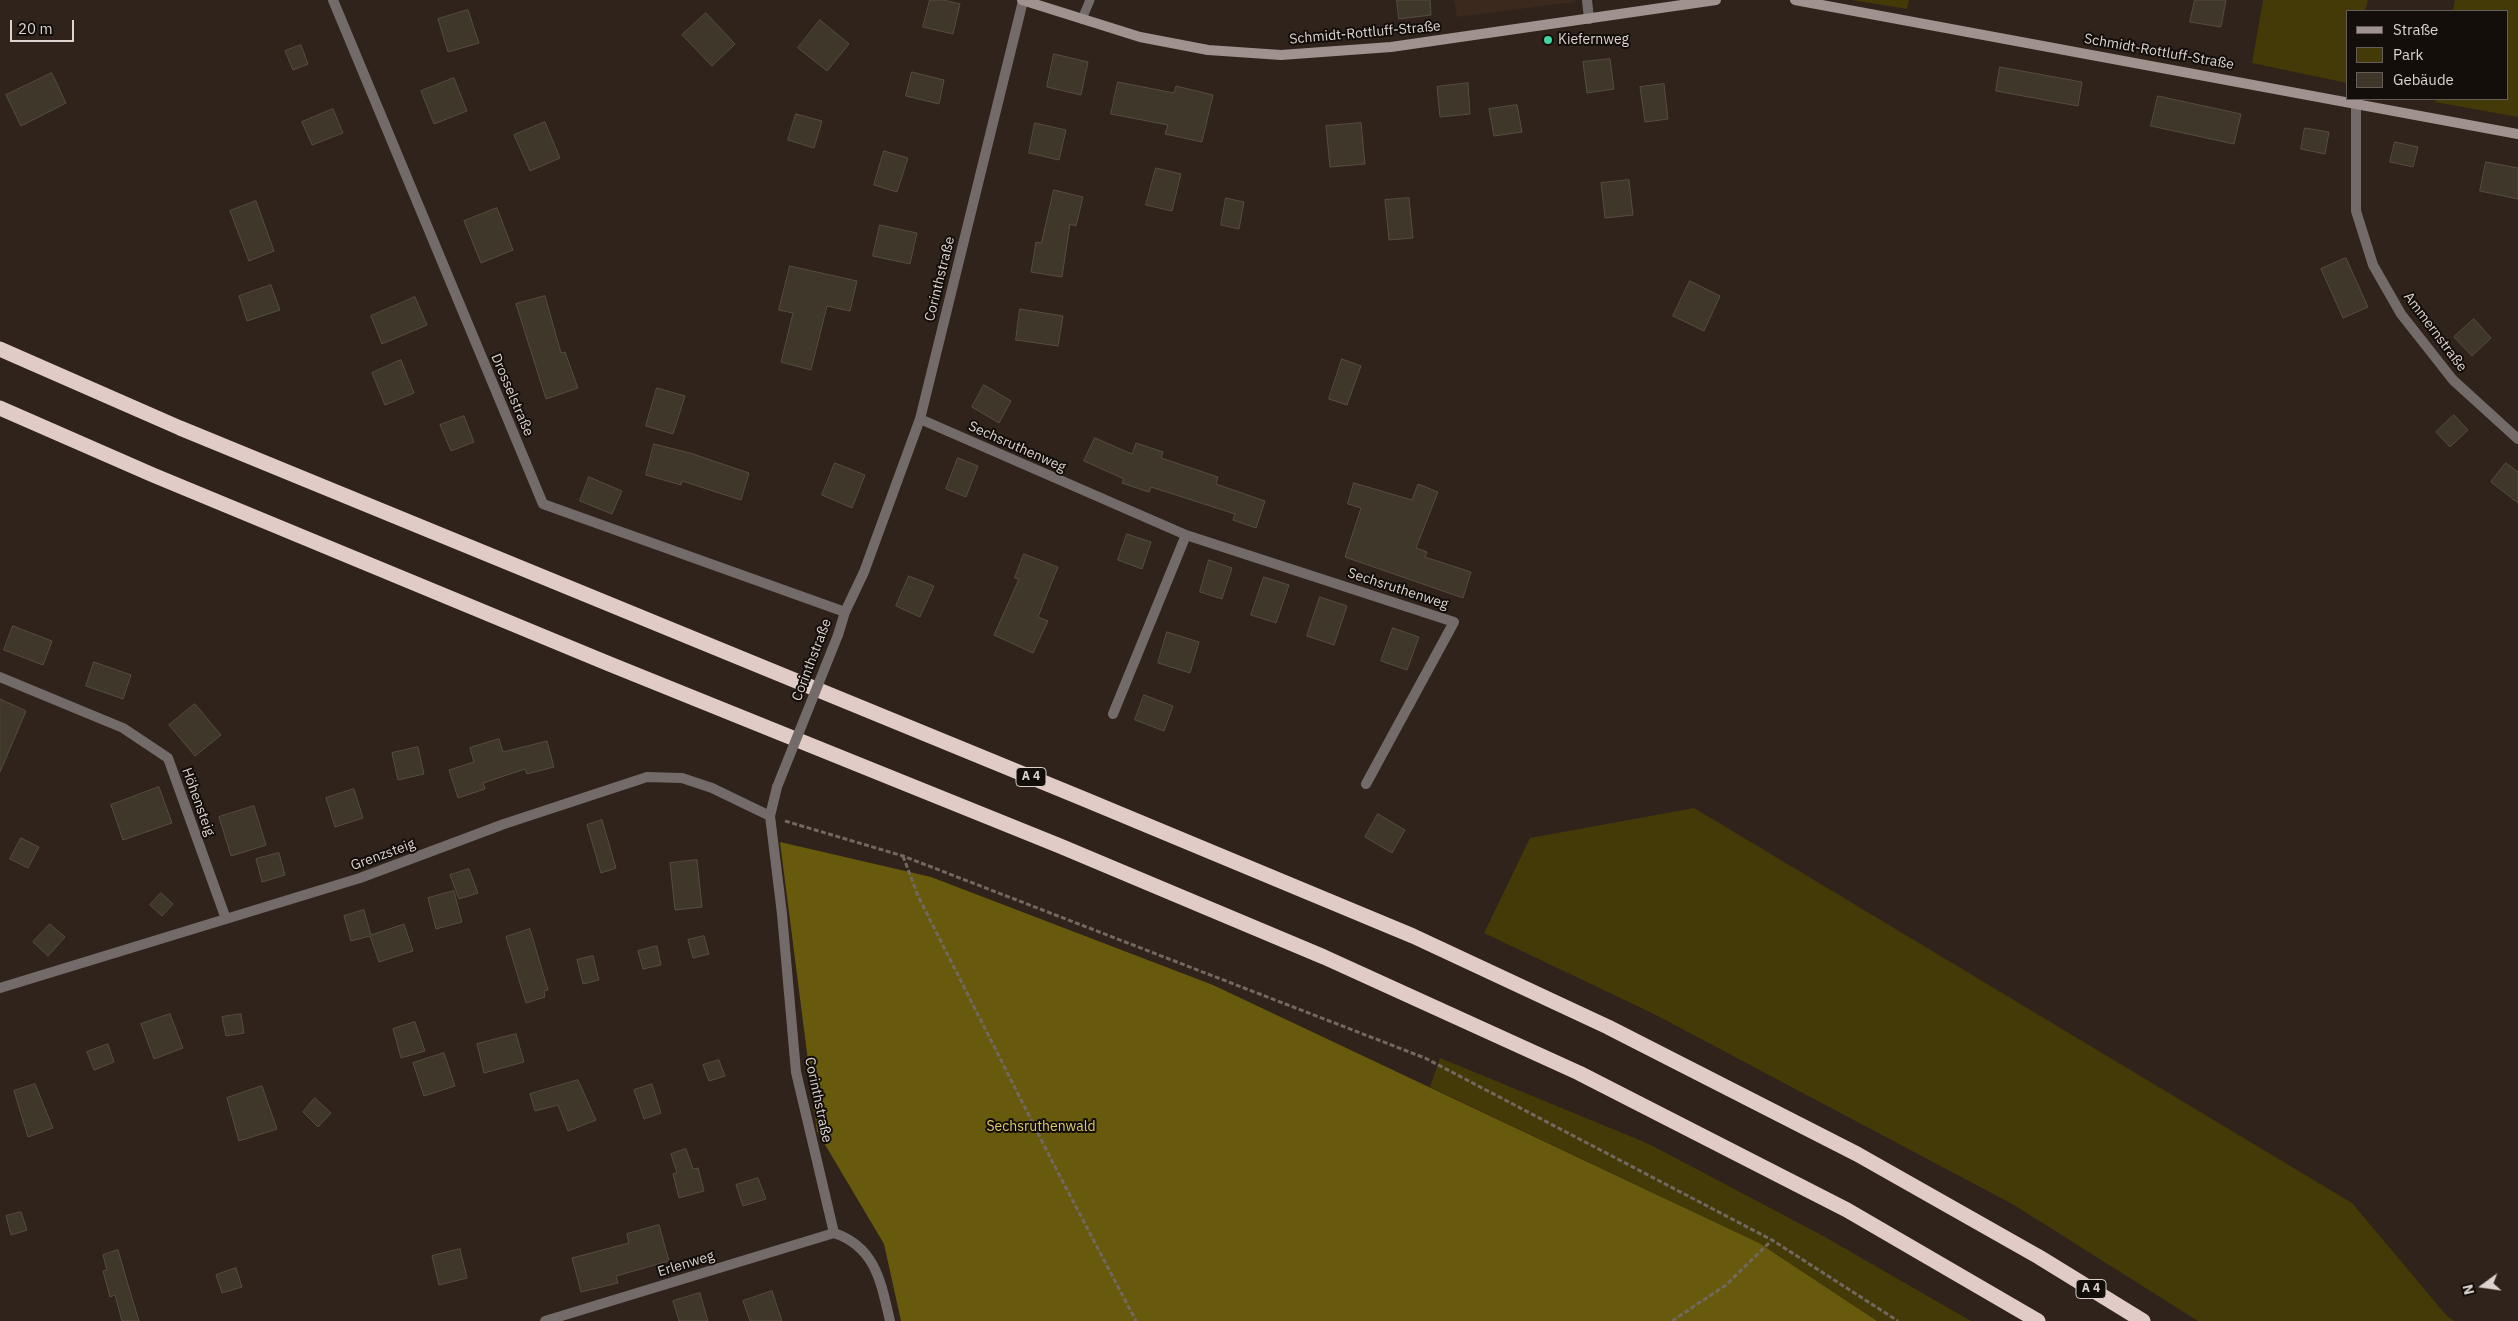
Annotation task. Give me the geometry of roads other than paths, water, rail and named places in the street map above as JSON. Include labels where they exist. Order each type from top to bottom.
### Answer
[{"type":"highway","name":"A 4","points":[[0,349],[180,428],[1084,799],[1412,936],[1608,1027],[1857,1154],[2038,1257],[2143,1321]]},
{"type":"highway","points":[[0,408],[153,475],[1324,956],[1597,1082],[1847,1210],[2038,1321]]},
{"type":"street","name":"Drosselstraße","points":[[333,0],[543,504],[845,612]]},
{"type":"street","name":"Corinthstraße","points":[[834,1233],[796,1072],[782,914],[770,816],[777,787],[838,635],[845,612],[864,572],[920,419],[1022,0]]},
{"type":"street","name":"Schmidt-Rottluff-Straße","points":[[1022,0],[1140,37],[1198,48],[1281,55],[1391,48],[1716,0]]},
{"type":"street","points":[[1587,0],[1589,19]]},
{"type":"street","name":"Schmidt-Rottluff-Straße","points":[[1795,0],[2518,134]]},
{"type":"street","name":"Ammernstraße","points":[[2356,103],[2356,211],[2373,265],[2401,314],[2453,380],[2518,439]]},
{"type":"street","name":"Sechsruthenweg","points":[[920,419],[1186,535],[1454,622],[1366,784]]},
{"type":"street","points":[[1113,714],[1186,535]]},
{"type":"street","name":"Höhensteig","points":[[0,677],[123,728],[168,758],[226,919]]},
{"type":"street","name":"Grenzsteig","points":[[0,988],[360,878],[504,824],[647,777],[682,778],[712,788],[770,816]]},
{"type":"street","points":[[834,1233],[852,1239],[880,1276],[890,1321]]},
{"type":"street","name":"Erlenweg","points":[[545,1321],[834,1233]]},
{"type":"lane","points":[[1082,19],[1090,0]]},
{"type":"place","name":"Kiefernweg","points":[[1548,40]]},
{"type":"park label","name":"Sechsruthenwald","points":[[1041,1127]]}]
